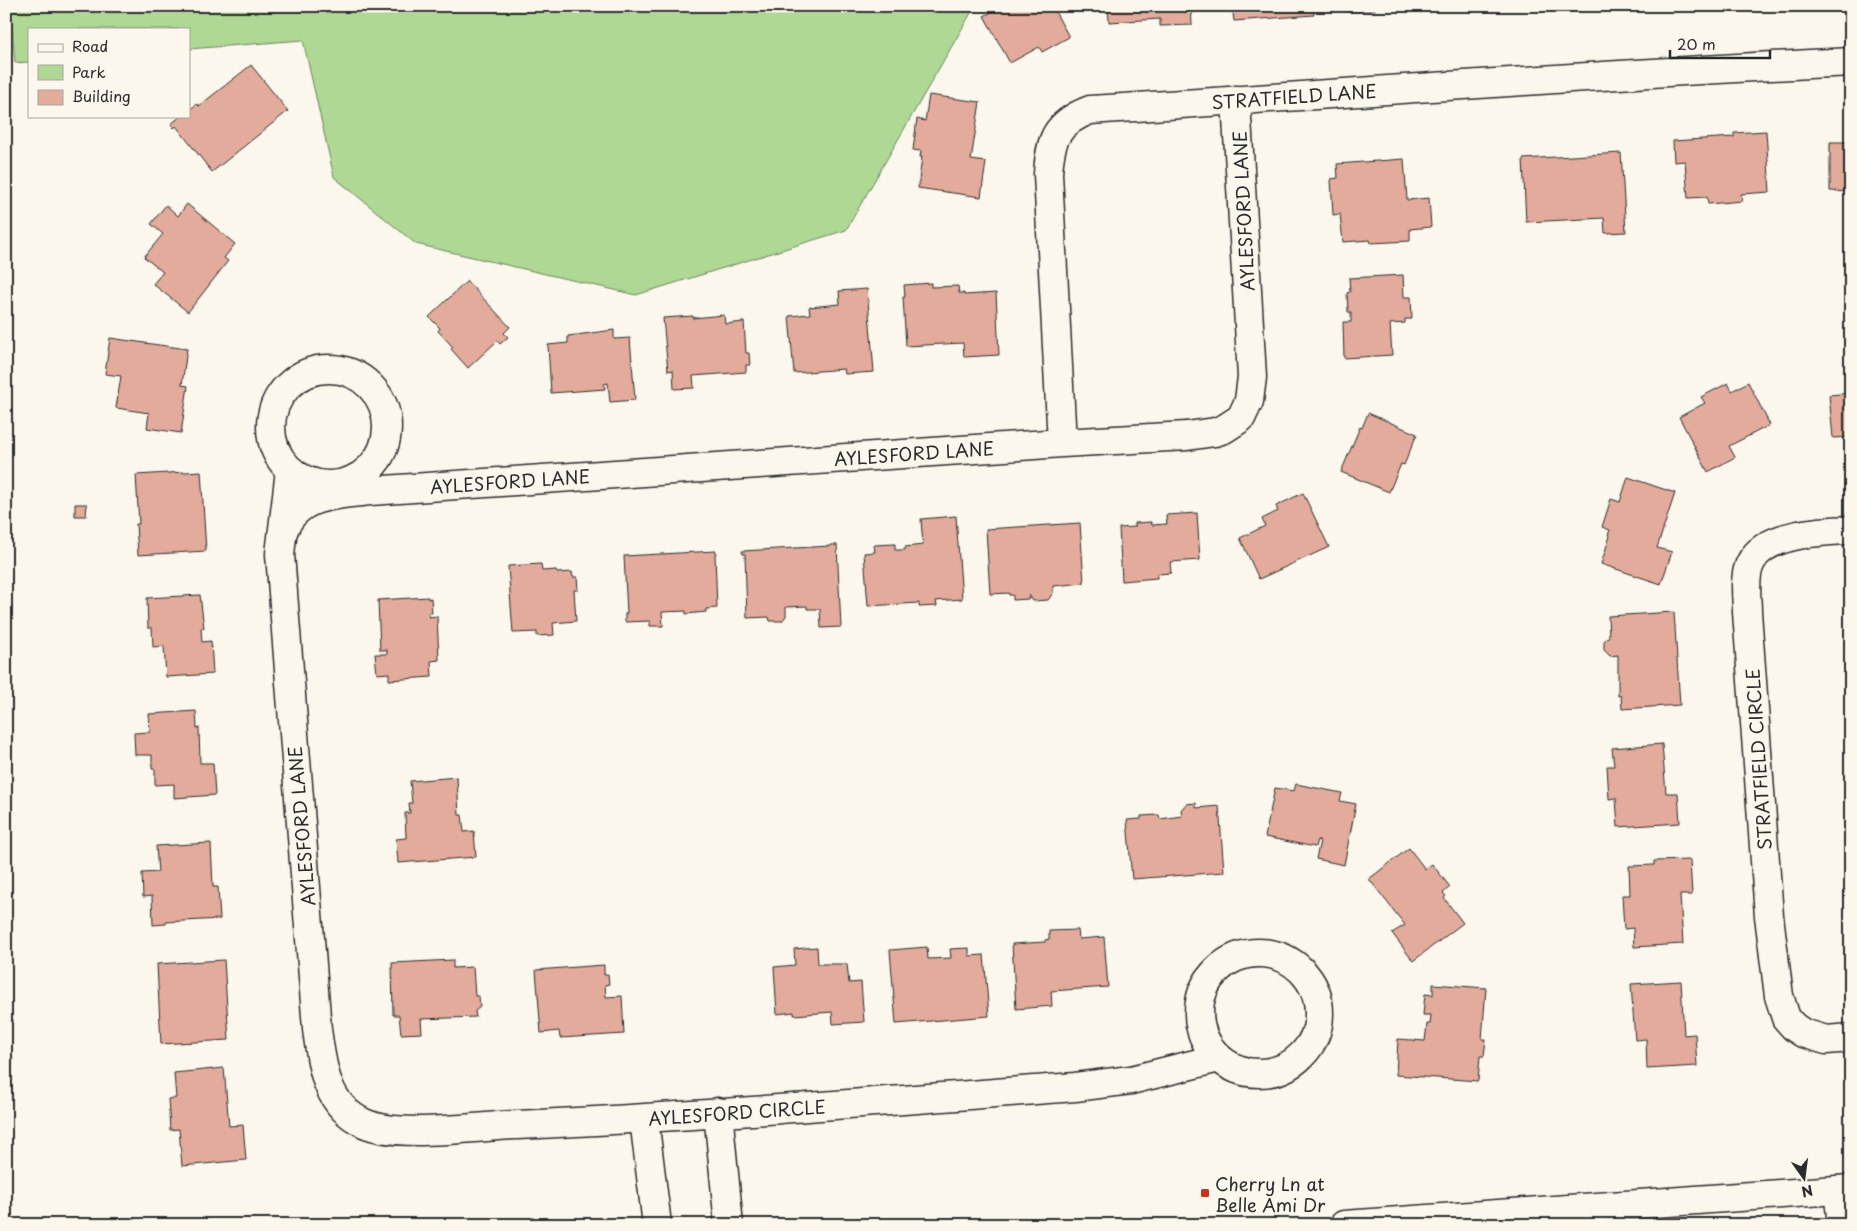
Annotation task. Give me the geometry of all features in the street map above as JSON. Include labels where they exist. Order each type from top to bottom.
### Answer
[{"type":"street","name":"STRATFIELD LANE","points":[[1062,443],[1048,174],[1050,150],[1053,141],[1060,130],[1076,115],[1090,110],[1236,100],[1662,71],[1851,62]]},
{"type":"street","name":"AYLESFORD LANE","points":[[282,534],[286,522],[301,506],[320,498],[362,492],[1187,436],[1215,432],[1241,418],[1249,401],[1252,377],[1236,100]]},
{"type":"street","points":[[325,368],[340,368],[368,382],[379,395],[386,412],[388,430],[384,449],[374,466],[345,484],[323,485],[304,480],[290,470],[280,459],[273,443],[271,418],[276,400],[285,388],[307,372],[325,368]]},
{"type":"street","name":"AYLESFORD LANE","points":[[290,470],[280,554],[317,1029]]},
{"type":"street","name":"STRATFIELD CIRCLE","points":[[1838,1039],[1810,1037],[1794,1026],[1786,1018],[1779,996],[1769,916],[1748,622],[1747,578],[1750,562],[1766,546],[1813,531],[1851,530]]},
{"type":"street","points":[[1255,953],[1276,955],[1300,968],[1313,985],[1319,1004],[1319,1021],[1312,1042],[1298,1060],[1282,1069],[1262,1074],[1244,1072],[1219,1058],[1208,1045],[1200,1025],[1200,1002],[1208,980],[1219,968],[1235,958],[1255,953]]},
{"type":"street","name":"AYLESFORD CIRCLE","points":[[317,1029],[321,1064],[332,1094],[342,1107],[353,1117],[365,1124],[379,1128],[423,1130],[644,1119],[718,1112],[1075,1087],[1131,1080],[1219,1058]]},
{"type":"street","points":[[718,1112],[729,1225]]},
{"type":"street","points":[[644,1119],[657,1225]]},
{"type":"street","points":[[1344,1225],[1844,1190],[1842,1225]]},
{"type":"green space","points":[[10,6],[975,6],[846,230],[636,295],[416,244],[334,177],[303,40],[190,49],[190,28],[28,28],[28,62],[15,63]]},
{"type":"building","points":[[1003,6],[1052,6],[1069,37],[1042,52],[1039,47],[1010,63],[984,16]]},
{"type":"building","points":[[1108,6],[1191,6],[1192,25],[1160,26],[1160,19],[1109,22]]},
{"type":"building","points":[[1232,6],[1313,6],[1314,15],[1234,21]]},
{"type":"building","points":[[1347,6],[1375,6],[1375,10],[1347,12]]},
{"type":"building","points":[[251,65],[288,111],[212,172],[176,126],[174,128],[171,124],[178,118],[190,118],[190,109],[197,104],[199,106]]},
{"type":"building","points":[[929,95],[980,102],[971,160],[986,162],[981,197],[918,188],[922,157],[920,157],[921,151],[913,150],[917,119],[925,121]]},
{"type":"building","points":[[1766,131],[1770,192],[1741,194],[1742,201],[1708,204],[1707,197],[1688,198],[1685,161],[1674,162],[1673,141],[1734,137],[1734,133]]},
{"type":"building","points":[[1849,137],[1851,137],[1851,192],[1830,191],[1830,142],[1849,142]]},
{"type":"building","points":[[1621,153],[1626,232],[1605,233],[1604,218],[1526,222],[1523,159]]},
{"type":"building","points":[[1404,159],[1407,200],[1429,198],[1431,227],[1410,229],[1410,241],[1371,243],[1370,240],[1343,242],[1340,214],[1333,215],[1331,179],[1338,178],[1337,164]]},
{"type":"building","points":[[187,204],[235,244],[224,258],[228,261],[188,312],[153,284],[163,272],[144,257],[163,234],[151,224],[166,205],[178,216]]},
{"type":"building","points":[[1403,275],[1404,297],[1411,297],[1412,319],[1405,319],[1405,323],[1390,324],[1392,355],[1344,358],[1343,322],[1351,322],[1351,312],[1348,312],[1347,293],[1350,292],[1349,278]]},
{"type":"building","points":[[467,281],[510,327],[504,333],[508,337],[500,344],[497,341],[468,368],[451,349],[453,347],[438,331],[440,328],[429,317]]},
{"type":"building","points":[[931,283],[931,287],[958,286],[959,293],[964,293],[964,295],[996,293],[999,355],[964,357],[963,343],[906,346],[904,285]]},
{"type":"building","points":[[867,289],[874,372],[845,374],[844,369],[794,373],[789,316],[810,314],[809,307],[840,304],[839,291]]},
{"type":"building","points":[[724,315],[725,324],[744,322],[746,353],[749,353],[750,365],[746,365],[746,372],[693,376],[694,388],[674,389],[673,370],[668,371],[663,318]]},
{"type":"building","points":[[614,330],[614,339],[630,338],[635,400],[610,402],[608,383],[604,384],[605,389],[551,393],[548,345],[568,343],[568,336]]},
{"type":"building","points":[[110,338],[187,349],[182,385],[188,386],[181,433],[147,428],[149,413],[116,408],[121,376],[105,374]]},
{"type":"building","points":[[1748,382],[1770,425],[1729,446],[1735,457],[1708,472],[1679,417],[1705,403],[1701,397],[1728,383],[1732,391]]},
{"type":"building","points":[[1851,393],[1851,437],[1833,438],[1829,395]]},
{"type":"building","points":[[1368,413],[1417,434],[1404,465],[1401,464],[1389,492],[1341,472]]},
{"type":"building","points":[[201,471],[206,551],[138,555],[136,524],[139,524],[136,475]]},
{"type":"building","points":[[1628,477],[1675,493],[1657,548],[1672,552],[1661,584],[1601,564],[1610,536],[1608,535],[1610,530],[1602,527],[1611,499],[1620,502]]},
{"type":"building","points":[[1303,493],[1329,547],[1259,579],[1240,538],[1265,526],[1262,519],[1278,511],[1276,506]]},
{"type":"building","points":[[75,504],[87,504],[86,516],[75,516]]},
{"type":"building","points":[[1197,513],[1200,560],[1170,562],[1171,573],[1157,574],[1157,578],[1122,581],[1119,528],[1135,527],[1135,523],[1167,524],[1166,515]]},
{"type":"building","points":[[956,516],[962,599],[936,601],[937,606],[919,607],[919,603],[868,606],[864,553],[875,552],[874,545],[895,544],[895,550],[905,550],[905,547],[923,545],[921,519]]},
{"type":"building","points":[[1080,523],[1084,583],[1053,586],[1053,593],[1048,600],[1033,601],[1029,595],[1029,599],[1013,600],[1013,595],[1009,595],[1009,593],[990,594],[986,529]]},
{"type":"building","points":[[837,545],[841,627],[821,628],[820,609],[807,609],[807,606],[786,607],[786,616],[782,621],[770,621],[769,617],[747,618],[745,554],[742,551]]},
{"type":"building","points":[[716,551],[717,608],[706,609],[706,612],[686,614],[686,611],[662,612],[663,626],[650,626],[650,621],[625,622],[625,614],[627,613],[624,556]]},
{"type":"building","points":[[541,564],[542,571],[572,572],[573,577],[577,577],[578,590],[574,590],[576,621],[553,623],[554,635],[537,636],[537,632],[513,633],[508,566]]},
{"type":"building","points":[[200,595],[204,628],[201,628],[202,642],[211,641],[213,674],[166,677],[164,646],[153,647],[152,628],[148,628],[147,598]]},
{"type":"building","points":[[428,597],[428,599],[431,598],[432,613],[428,613],[429,617],[437,616],[439,660],[431,661],[432,677],[389,680],[389,673],[377,674],[375,654],[387,654],[387,650],[380,650],[378,600]]},
{"type":"building","points":[[1674,612],[1680,705],[1622,709],[1621,696],[1618,696],[1618,655],[1610,656],[1604,650],[1604,641],[1609,636],[1608,616]]},
{"type":"building","points":[[196,711],[197,728],[199,727],[200,763],[213,763],[215,795],[174,798],[174,784],[155,785],[155,769],[152,769],[152,755],[135,755],[134,733],[150,732],[149,714]]},
{"type":"building","points":[[1662,744],[1666,793],[1678,793],[1680,823],[1618,827],[1616,798],[1609,799],[1607,766],[1614,766],[1612,748]]},
{"type":"building","points":[[457,777],[459,815],[462,815],[464,832],[474,831],[476,857],[398,863],[396,839],[406,838],[405,813],[410,813],[409,803],[412,803],[410,781]]},
{"type":"building","points":[[1296,784],[1342,793],[1340,801],[1356,804],[1344,865],[1316,859],[1320,841],[1317,840],[1315,847],[1265,837],[1275,788],[1294,791]]},
{"type":"building","points":[[1196,803],[1196,808],[1219,806],[1224,872],[1132,879],[1127,820],[1141,819],[1141,816],[1159,815],[1160,819],[1182,816],[1181,810],[1186,804]]},
{"type":"building","points":[[211,843],[213,887],[218,887],[220,919],[166,922],[166,924],[153,925],[152,896],[143,897],[142,873],[158,872],[156,846]]},
{"type":"building","points":[[1409,848],[1425,869],[1432,864],[1450,887],[1443,893],[1446,896],[1444,898],[1463,923],[1413,961],[1392,933],[1405,925],[1369,879]]},
{"type":"building","points":[[1690,860],[1692,895],[1680,895],[1683,944],[1634,947],[1633,928],[1624,929],[1622,895],[1630,895],[1629,866],[1654,865],[1654,861]]},
{"type":"building","points":[[1078,930],[1079,939],[1104,937],[1108,987],[1051,991],[1052,1006],[1016,1009],[1012,944],[1045,942],[1045,940],[1049,939],[1049,931]]},
{"type":"building","points":[[817,947],[818,964],[847,964],[849,983],[861,982],[864,1022],[833,1024],[832,1012],[794,1015],[794,1012],[777,1014],[774,967],[795,965],[794,949]]},
{"type":"building","points":[[927,947],[928,959],[951,958],[950,949],[969,948],[969,956],[984,955],[989,1016],[896,1024],[890,950]]},
{"type":"building","points":[[224,960],[229,1040],[161,1044],[157,964]]},
{"type":"building","points":[[453,960],[453,968],[473,967],[475,996],[479,996],[480,1007],[475,1011],[476,1017],[421,1019],[422,1033],[401,1034],[399,1015],[393,1015],[392,963]]},
{"type":"building","points":[[604,965],[604,975],[608,974],[609,984],[605,985],[606,997],[622,996],[624,1034],[560,1038],[559,1031],[541,1033],[536,970]]},
{"type":"building","points":[[1681,981],[1684,1035],[1695,1034],[1697,1066],[1647,1069],[1646,1039],[1635,1040],[1631,984]]},
{"type":"building","points":[[1433,984],[1486,988],[1482,1039],[1486,1039],[1484,1056],[1480,1056],[1478,1081],[1396,1075],[1398,1039],[1425,1041],[1427,1024],[1430,1024],[1431,1015],[1423,1015],[1425,994],[1433,995]]},
{"type":"building","points":[[224,1068],[229,1126],[243,1125],[246,1160],[182,1166],[179,1129],[170,1130],[168,1099],[176,1098],[174,1073]]},
{"type":"place","name":"Cherry Ln at Belle Ami Dr","points":[[1205,1193]]}]
